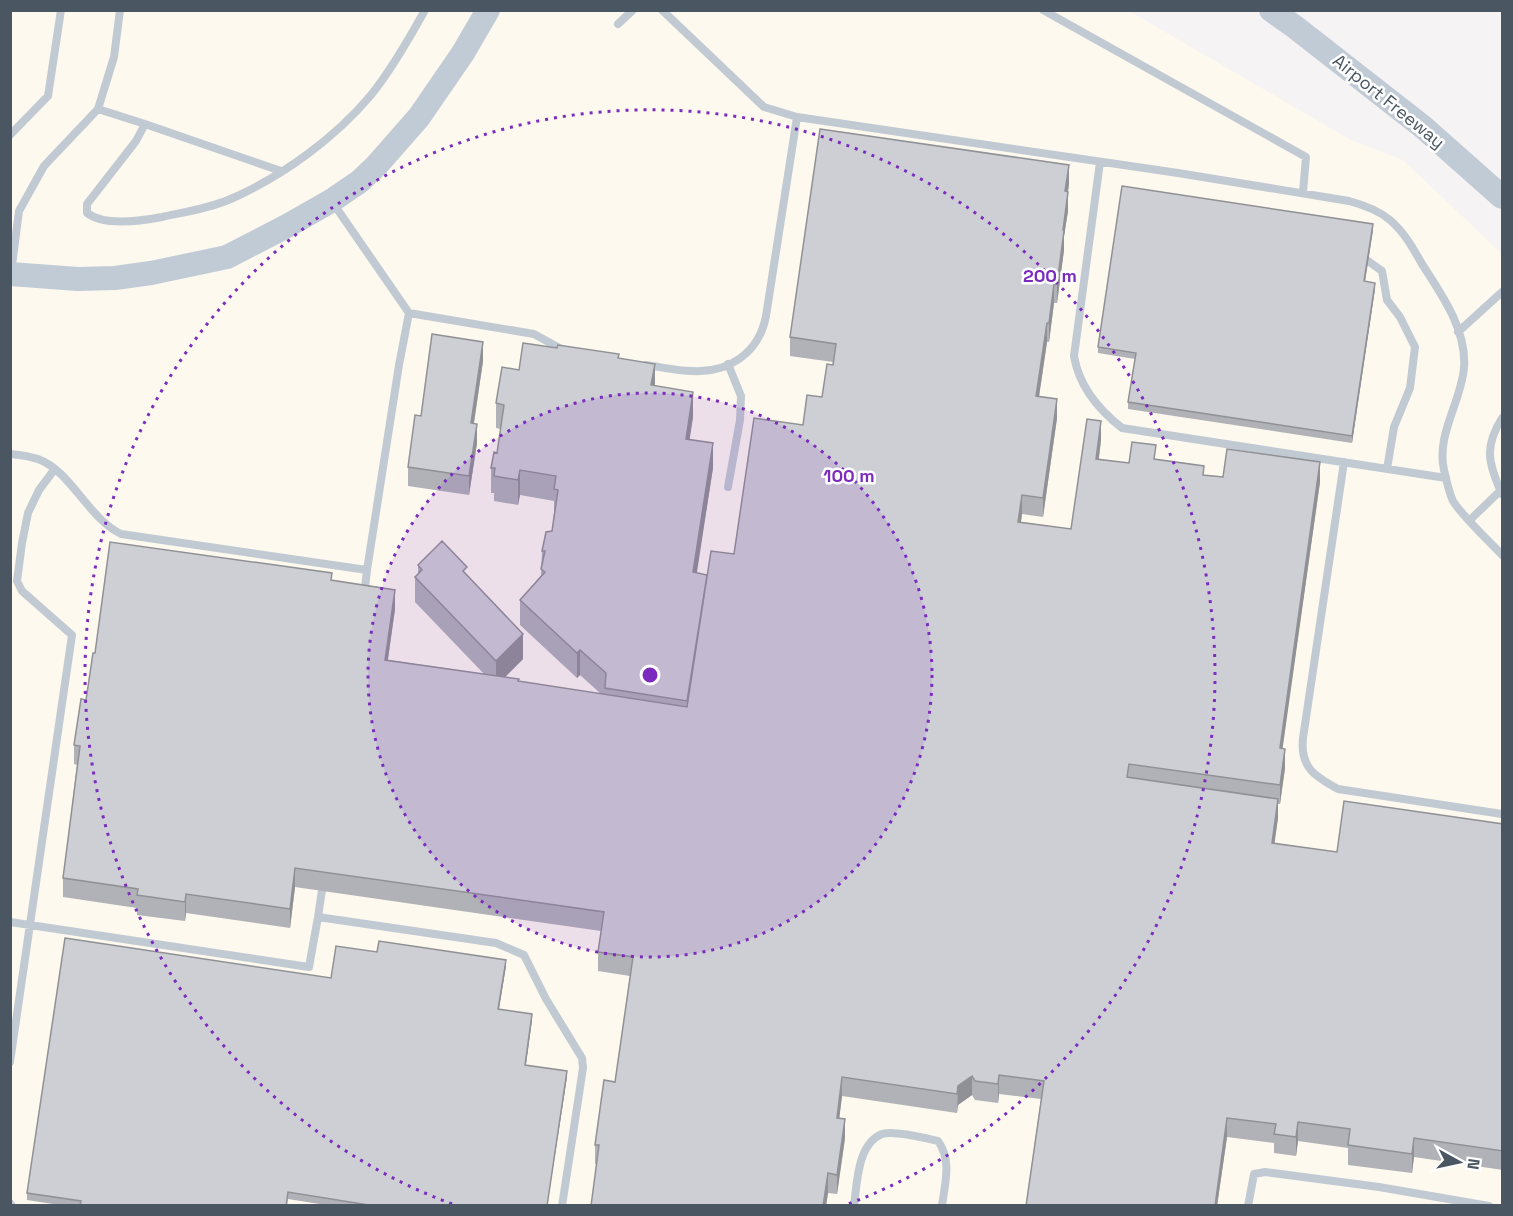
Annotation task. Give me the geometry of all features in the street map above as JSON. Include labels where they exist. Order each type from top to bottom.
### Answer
[{"type":"street","points":[[11,275],[78,279],[115,278],[226,257],[332,201],[359,182],[376,166],[419,117],[463,53],[488,10]]},
{"type":"street","name":"Airport Freeway","points":[[1271,10],[1423,127],[1503,197]]},
{"type":"lane","points":[[10,135],[48,96],[61,10]]},
{"type":"lane","points":[[11,275],[19,211],[44,166],[98,109],[114,57],[120,10]]},
{"type":"lane","points":[[145,124],[136,141],[87,204],[87,213],[93,218],[142,221],[187,212],[231,199],[281,171],[329,136],[371,95],[406,44],[425,10]]},
{"type":"lane","points":[[618,24],[633,10]]},
{"type":"lane","points":[[662,10],[764,106],[797,117],[1303,192],[1364,205],[1390,220],[1408,239],[1444,299],[1463,350],[1464,369],[1443,448],[1443,469],[1453,500],[1503,555]]},
{"type":"lane","points":[[1043,10],[1306,157],[1303,192]]},
{"type":"lane","points":[[98,109],[281,171]]},
{"type":"lane","points":[[638,364],[692,371],[715,370],[740,359],[759,339],[764,328],[797,117]]},
{"type":"lane","points":[[1100,162],[1074,356],[1076,372],[1104,414],[1122,428],[1446,478]]},
{"type":"lane","points":[[332,201],[409,314],[399,365],[363,604]]},
{"type":"lane","points":[[1368,261],[1382,271],[1386,300],[1400,317],[1415,347],[1410,388],[1394,427],[1387,468]]},
{"type":"lane","points":[[1458,332],[1503,292]]},
{"type":"lane","points":[[409,314],[534,334],[561,350],[576,355]]},
{"type":"lane","points":[[728,364],[741,396],[740,420],[728,487]]},
{"type":"lane","points":[[1470,520],[1502,491],[1489,449],[1493,433],[1503,418]]},
{"type":"lane","points":[[10,454],[40,460],[54,470],[100,520],[121,534],[367,570]]},
{"type":"lane","points":[[1344,462],[1303,738],[1305,763],[1319,779],[1338,789],[1503,814]]},
{"type":"lane","points":[[10,1062],[72,635],[22,591],[17,581],[28,513],[39,490],[54,470]]},
{"type":"lane","points":[[10,922],[309,970],[322,890]]},
{"type":"lane","points":[[318,917],[496,942],[524,955],[546,999],[582,1058],[583,1068],[562,1206]]},
{"type":"lane","points":[[854,1206],[860,1162],[868,1146],[882,1134],[896,1133],[938,1141],[945,1151],[947,1164],[942,1206]]},
{"type":"lane","points":[[1248,1206],[1254,1174],[1265,1172],[1379,1187],[1489,1206]]},
{"type":"shaded area","points":[[10,11],[1129,11],[1351,140],[1403,160],[1502,254],[1502,1205],[11,1205]]},
{"type":"building","points":[[820,129],[1069,165],[1057,284],[1054,284],[1036,396],[1057,399],[1043,498],[1022,495],[1018,522],[1071,529],[1087,419],[1101,421],[1096,459],[1129,463],[1132,442],[1156,445],[1154,459],[1204,466],[1203,475],[1223,477],[1227,449],[1320,462],[1280,748],[1285,749],[1280,785],[1129,764],[1127,777],[1278,799],[1272,843],[1337,852],[1344,801],[1503,824],[1503,1151],[1414,1138],[1412,1154],[1348,1145],[1350,1129],[1298,1122],[1296,1137],[1274,1134],[1276,1124],[1227,1118],[1215,1206],[1026,1206],[1044,1081],[999,1075],[998,1084],[975,1081],[972,1076],[958,1086],[957,1094],[842,1077],[837,1118],[845,1119],[837,1175],[828,1173],[823,1206],[591,1206],[599,1145],[595,1145],[604,1080],[615,1082],[633,957],[598,952],[604,912],[295,868],[290,909],[186,894],[185,902],[137,895],[138,889],[63,878],[80,746],[74,745],[81,699],[86,700],[93,653],[95,653],[110,542],[332,573],[331,580],[395,590],[385,660],[519,679],[518,681],[687,707],[711,551],[734,554],[754,418],[803,425],[807,395],[822,397],[827,364],[833,365],[836,344],[790,337]]},
{"type":"building","points":[[1122,186],[1373,224],[1364,281],[1375,283],[1352,436],[1128,402],[1136,353],[1098,347]]},
{"type":"building","points":[[432,334],[483,342],[471,423],[477,424],[469,476],[408,467],[415,415],[421,416]]},
{"type":"building","points":[[523,343],[557,348],[558,345],[619,354],[618,358],[655,364],[651,385],[693,392],[686,439],[713,443],[693,572],[707,575],[687,701],[605,688],[606,673],[580,650],[577,653],[520,600],[545,572],[541,569],[545,551],[542,551],[546,532],[552,531],[558,490],[554,489],[556,476],[520,470],[518,480],[494,476],[495,468],[491,468],[494,452],[497,453],[504,405],[496,403],[502,367],[519,370]]},
{"type":"building","points":[[442,541],[467,567],[463,571],[523,634],[496,661],[415,577],[422,570],[418,565]]},
{"type":"building","points":[[65,938],[331,978],[336,946],[377,952],[379,941],[506,960],[498,1009],[532,1014],[525,1065],[567,1071],[547,1206],[375,1206],[288,1192],[286,1206],[80,1206],[81,1201],[27,1193]]}]
